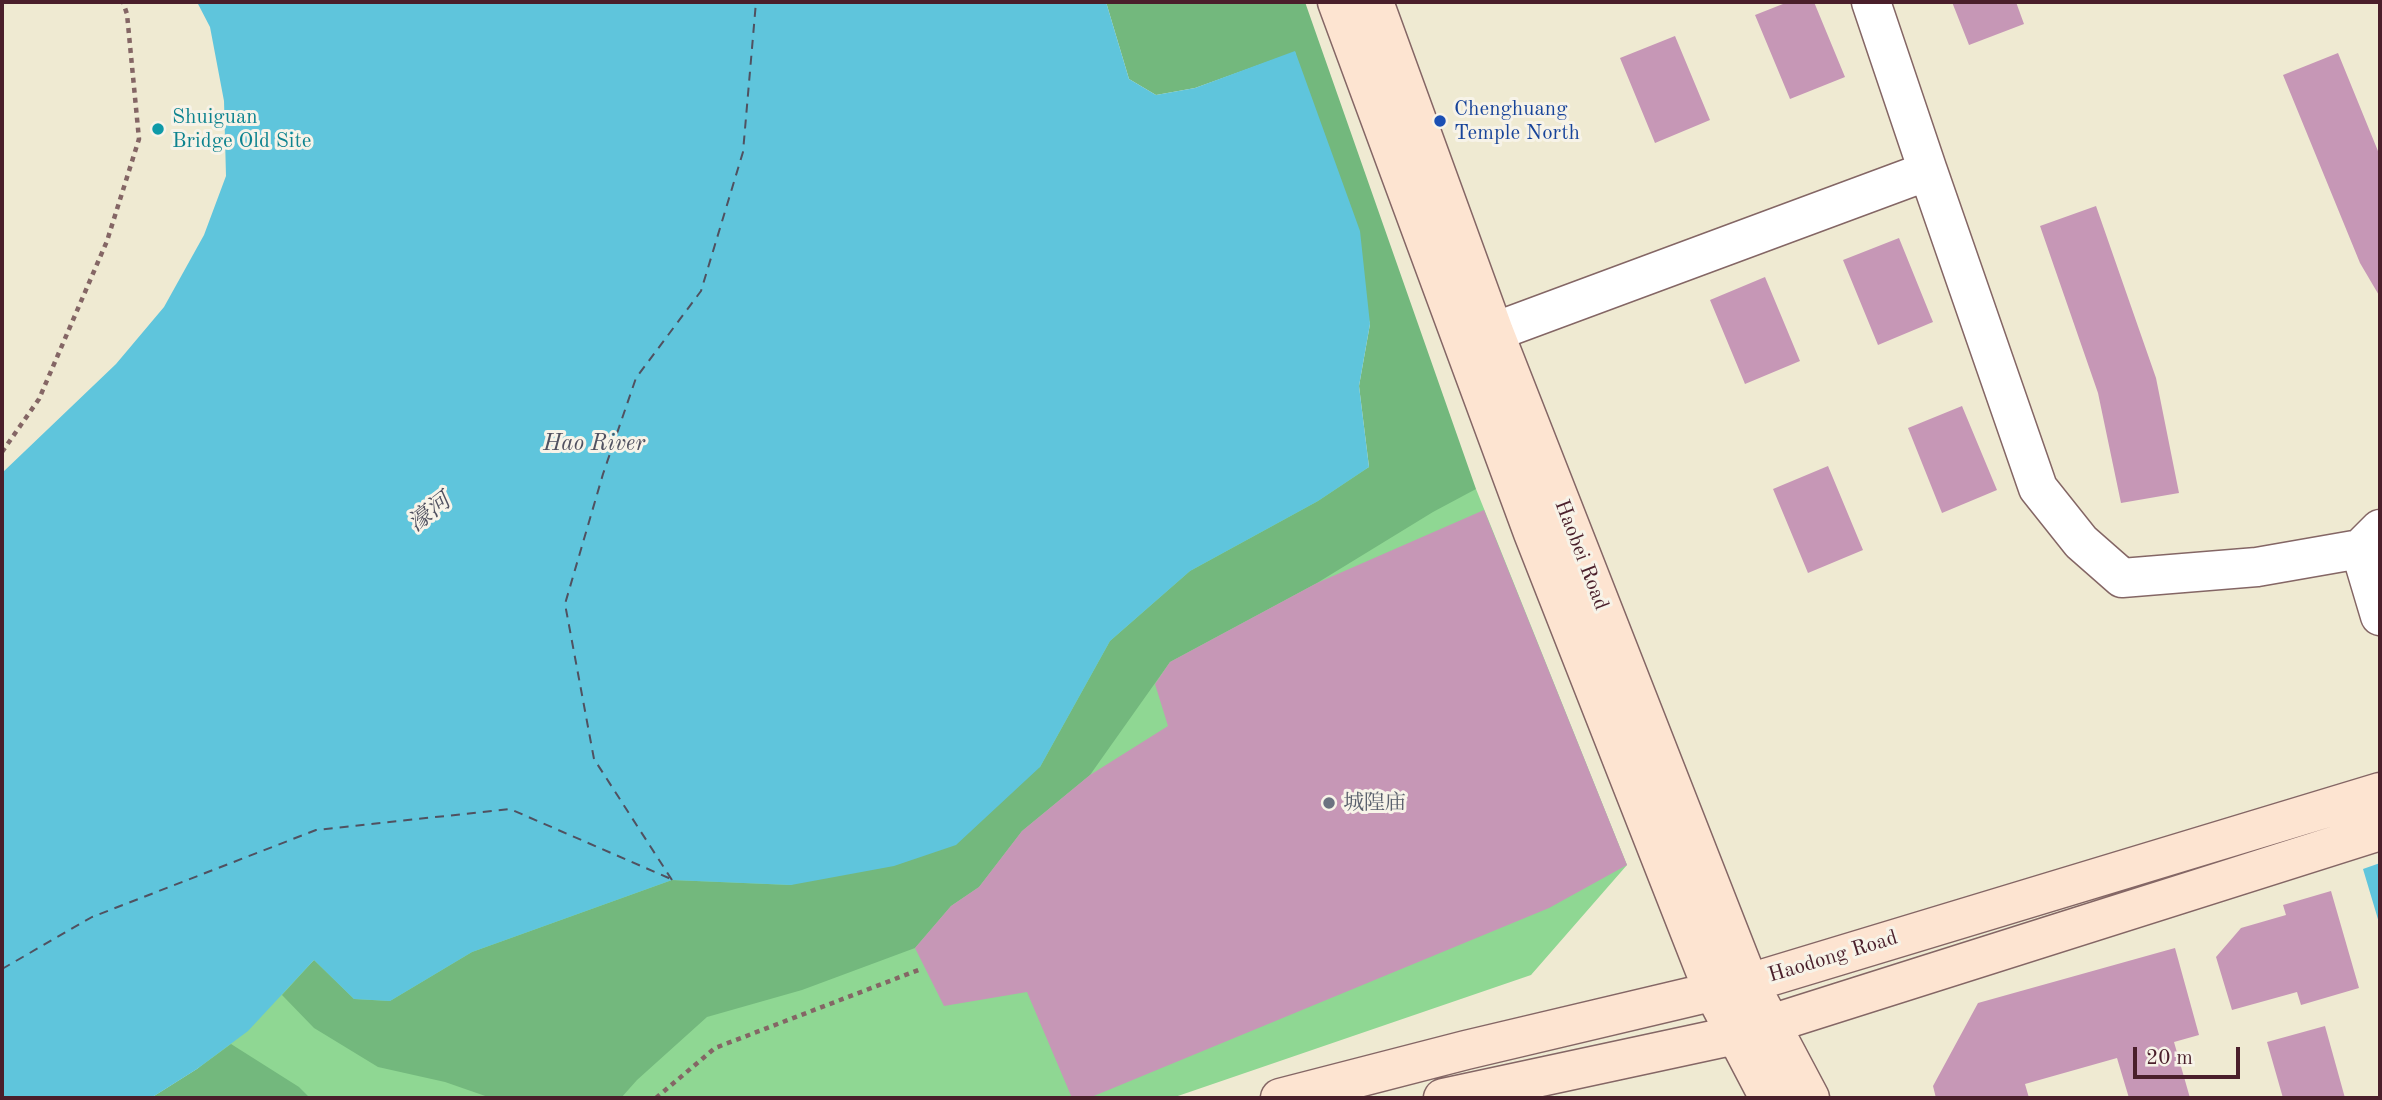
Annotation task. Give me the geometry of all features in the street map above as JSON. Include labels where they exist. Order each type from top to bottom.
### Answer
[{"type":"street","name":"Haobei Road","points":[[1337,2],[1534,533],[1731,987],[1753,1029],[1810,1098]]},
{"type":"street","name":"Haobei Road","points":[[1374,2],[1731,987]]},
{"type":"street","points":[[1871,2],[2038,488],[2081,542],[2122,578],[2257,567],[2370,539],[2380,616]]},
{"type":"street","points":[[1494,332],[1928,171]]},
{"type":"street","name":"Haodong Road","points":[[1280,1098],[1466,1050],[1731,987],[2380,792]]},
{"type":"street","name":"Haodong Road","points":[[1443,1098],[1753,1029],[2380,831]]},
{"type":"street","name":"Haobei Road","points":[[1753,1029],[1769,1098]]},
{"type":"path","points":[[2,452],[39,399],[107,241],[139,139],[127,14],[123,2]]},
{"type":"path","points":[[656,1098],[715,1048],[921,969]]},
{"type":"green space","points":[[1106,2],[1305,2],[1476,489],[1317,583],[1170,662],[1090,775],[1022,831],[979,887],[951,906],[915,948],[802,990],[707,1017],[637,1080],[621,1098],[491,1098],[445,1082],[378,1067],[314,1028],[282,995],[314,960],[354,999],[390,1001],[472,952],[672,880],[791,885],[1040,767],[1110,641],[1190,571],[1318,501],[1369,467],[1359,386],[1370,324],[1295,52],[1195,88],[1156,95],[1129,79]]},
{"type":"green space","points":[[1369,467],[1476,489],[1627,865],[1531,975],[1172,1098],[151,1098],[197,1069],[314,960]]},
{"type":"green space","points":[[231,1044],[299,1087],[310,1098],[151,1098],[197,1069]]},
{"type":"water","name":"Hao River","points":[[197,2],[1106,2],[1129,79],[1156,95],[1195,88],[1295,51],[1360,231],[1370,324],[1359,386],[1369,467],[1318,501],[1190,571],[1110,641],[1040,767],[956,845],[894,866],[791,885],[672,880],[472,952],[390,1001],[354,999],[314,960],[248,1031],[197,1069],[151,1098],[2,1098],[2,473],[116,364],[164,307],[204,235],[226,176],[224,101],[210,27]]},
{"type":"water","points":[[2380,863],[2380,926],[2363,869]]},
{"type":"building","points":[[1788,2],[1814,2],[1845,77],[1790,99],[1755,15]]},
{"type":"building","points":[[1952,2],[2016,2],[2024,24],[1969,45]]},
{"type":"building","points":[[1675,36],[1710,120],[1655,143],[1620,58]]},
{"type":"building","points":[[2338,53],[2380,156],[2380,297],[2360,263],[2283,75]]},
{"type":"building","points":[[2096,206],[2156,378],[2179,493],[2121,503],[2098,393],[2040,226]]},
{"type":"building","points":[[1899,238],[1933,322],[1878,345],[1843,260]]},
{"type":"building","points":[[1765,277],[1800,361],[1745,384],[1710,300]]},
{"type":"building","points":[[1962,406],[1997,490],[1942,513],[1908,428]]},
{"type":"building","points":[[1828,466],[1863,550],[1808,573],[1773,489]]},
{"type":"building","name":"城隍庙","points":[[1484,510],[1627,865],[1549,908],[1089,1098],[1072,1098],[1027,992],[944,1006],[915,948],[951,906],[979,887],[1022,831],[1090,775],[1168,726],[1155,684],[1170,662],[1317,583]]},
{"type":"building","points":[[2331,891],[2359,988],[2301,1005],[2297,992],[2232,1010],[2216,957],[2241,928],[2286,915],[2283,905]]},
{"type":"building","points":[[2175,948],[2199,1035],[2174,1042],[2190,1098],[2129,1098],[2117,1058],[2025,1084],[2029,1098],[1936,1098],[1933,1086],[1978,1003]]},
{"type":"building","points":[[2325,1026],[2345,1098],[2283,1098],[2267,1042]]},
{"type":"ferry route","points":[[672,880],[594,759],[565,604],[603,474],[636,378],[701,291],[743,152],[756,2]]},
{"type":"ferry route","points":[[2,969],[92,917],[316,830],[510,809],[671,879]]},
{"type":"place","name":"Chenghuang Temple North","points":[[1440,121]]},
{"type":"place","name":"Shuiguan Bridge Old Site","points":[[158,129]]},
{"type":"place","name":"城隍庙","points":[[1329,803]]},
{"type":"water label","name":"濠河","points":[[430,513]]}]
